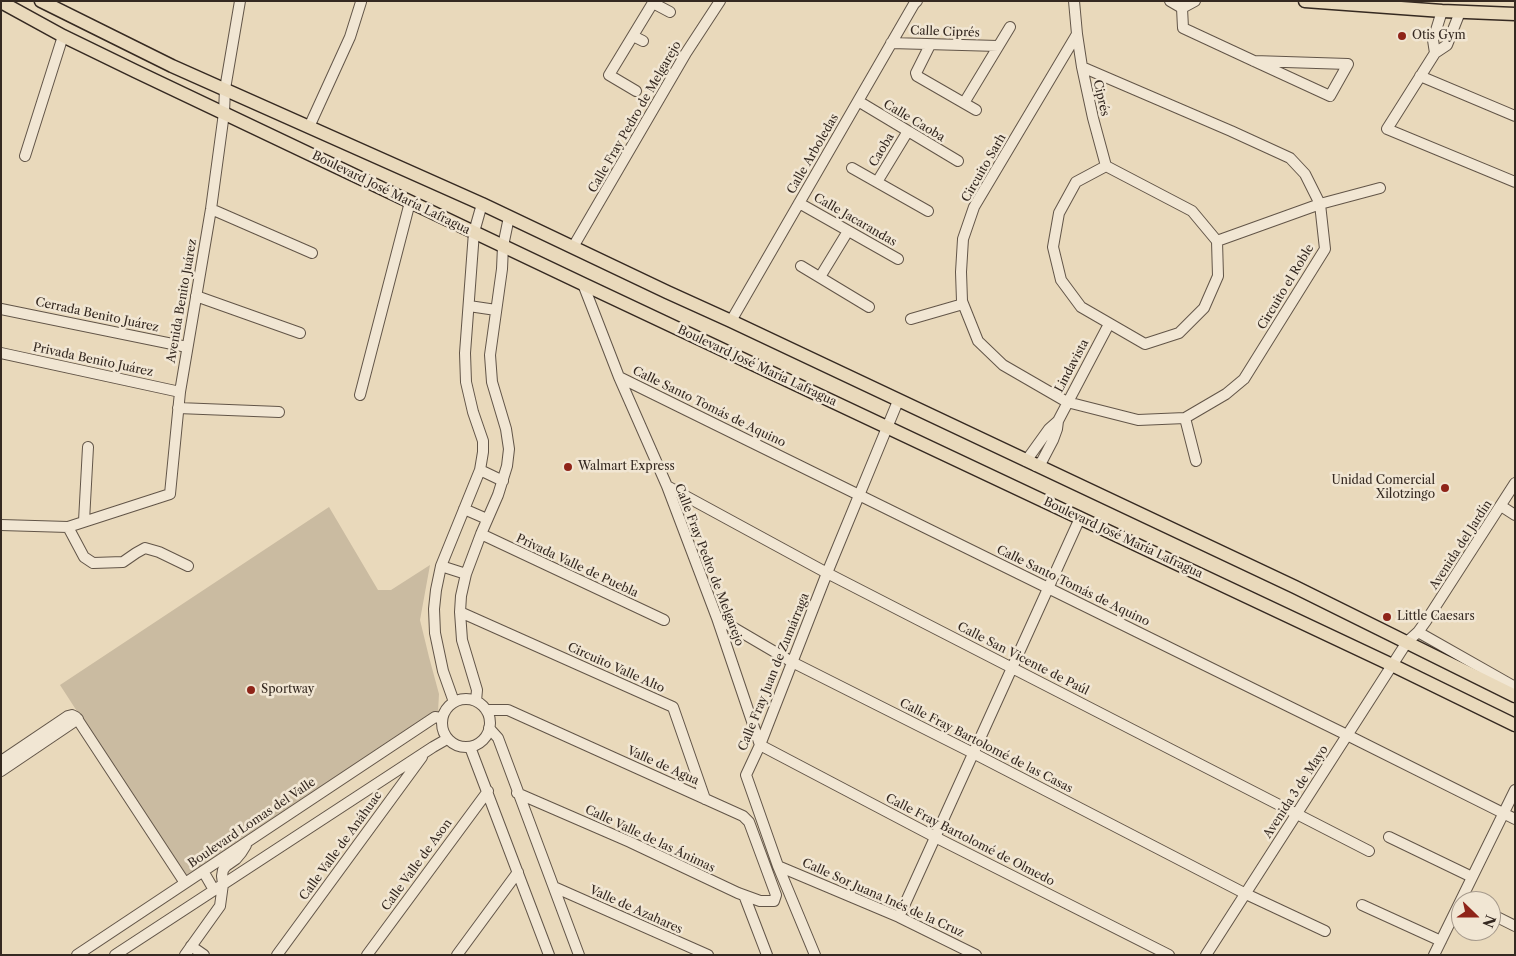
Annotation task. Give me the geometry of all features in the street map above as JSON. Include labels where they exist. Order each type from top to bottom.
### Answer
[{"type":"main road","name":"Boulevard José María Lafragua","points":[[41,1],[224,90],[482,204],[731,321],[1295,587],[1515,696]]},
{"type":"main road","points":[[1305,1],[1442,11],[1515,14]]},
{"type":"main road","name":"Boulevard José María Lafragua","points":[[1,2],[63,36],[224,114],[1392,665],[1515,726]]},
{"type":"street","name":"Avenida Benito Juárez","points":[[84,521],[170,494],[180,392],[211,209],[224,114],[224,90],[240,1]]},
{"type":"street","name":"Calle Fray Pedro de Melgarejo","points":[[574,247],[686,53],[720,1]]},
{"type":"street","points":[[1074,1],[1076,34]]},
{"type":"street","points":[[1170,1],[1182,8]]},
{"type":"street","points":[[1182,8],[1195,1]]},
{"type":"street","points":[[309,127],[350,37],[361,2]]},
{"type":"street","points":[[636,91],[609,75],[654,2],[670,12]]},
{"type":"street","name":"Calle Arboledas","points":[[731,321],[915,2]]},
{"type":"street","points":[[1182,8],[1183,28],[1254,61],[1330,96],[1348,64],[1254,61]]},
{"type":"street","points":[[1435,53],[1433,40],[1442,11]]},
{"type":"street","points":[[1460,12],[1447,45],[1435,53],[1387,129],[1515,182]]},
{"type":"street","points":[[964,103],[1010,27]]},
{"type":"street","name":"Ciprés","points":[[1076,34],[1093,118],[1106,166]]},
{"type":"street","name":"Circuito Sarh","points":[[1067,402],[1003,365],[978,341],[962,300],[961,272],[963,239],[974,207],[1076,34]]},
{"type":"street","points":[[25,156],[63,36]]},
{"type":"street","points":[[633,36],[643,41]]},
{"type":"street","name":"Calle Ciprés","points":[[891,43],[998,46]]},
{"type":"street","points":[[930,45],[916,73],[917,76],[976,110]]},
{"type":"street","name":"Circuito el Roble","points":[[1067,402],[1138,420],[1185,418],[1226,394],[1244,379],[1325,249],[1320,204],[1305,174],[1290,158],[1231,130],[1082,67]]},
{"type":"street","points":[[1420,76],[1515,116]]},
{"type":"street","name":"Calle Caoba","points":[[858,102],[958,161]]},
{"type":"street","name":"Caoba","points":[[877,182],[908,131]]},
{"type":"street","points":[[1106,166],[1192,211],[1217,240],[1218,276],[1204,308],[1179,333],[1145,344],[1081,307],[1061,280],[1053,247],[1059,213],[1076,182],[1106,166]]},
{"type":"street","points":[[852,168],[928,211]]},
{"type":"street","points":[[1217,240],[1320,204],[1380,188]]},
{"type":"street","points":[[360,395],[410,202]]},
{"type":"street","name":"Calle Jacarandas","points":[[799,203],[898,259]]},
{"type":"street","points":[[454,702],[443,671],[434,633],[434,609],[436,590],[442,566],[480,470],[483,452],[483,441],[473,412],[466,382],[465,353],[474,232],[482,204]]},
{"type":"street","points":[[211,209],[312,254]]},
{"type":"street","points":[[476,701],[477,690],[462,640],[461,596],[466,574],[480,534],[503,481],[507,466],[509,449],[506,429],[492,382],[490,355],[502,268],[503,246],[509,217]]},
{"type":"street","points":[[820,277],[848,231]]},
{"type":"street","points":[[801,266],[869,307]]},
{"type":"street","name":"Calle Fray Pedro de Melgarejo","points":[[583,284],[619,377],[666,486],[717,618],[760,745]]},
{"type":"street","points":[[196,296],[300,333]]},
{"type":"street","points":[[911,320],[963,304]]},
{"type":"street","points":[[469,306],[496,310]]},
{"type":"street","name":"Cerrada Benito Juárez","points":[[1,309],[187,347]]},
{"type":"street","name":"Lindavista","points":[[1031,463],[1042,461],[1053,440],[1058,421],[1067,402],[1109,324]]},
{"type":"street","name":"Privada Benito Juárez","points":[[1,353],[180,392]]},
{"type":"street","name":"Calle Santo Tomás de Aquino","points":[[619,377],[1515,819]]},
{"type":"street","name":"Calle Fray Juan de Zumárraga","points":[[815,955],[778,866],[746,775],[760,745],[827,573],[898,400]]},
{"type":"street","points":[[178,408],[279,412]]},
{"type":"street","points":[[1185,418],[1196,461]]},
{"type":"street","points":[[1,526],[68,527],[84,521],[88,447]]},
{"type":"street","points":[[480,470],[503,481]]},
{"type":"street","name":"Avenida del Jardín","points":[[1407,642],[1418,632],[1515,483]]},
{"type":"street","name":"Calle San Vicente de Paúl","points":[[666,486],[827,573],[1370,851]]},
{"type":"street","points":[[1501,506],[1515,515]]},
{"type":"street","points":[[464,509],[487,519]]},
{"type":"street","points":[[899,917],[1080,518]]},
{"type":"street","points":[[68,527],[84,557],[93,563],[123,562],[145,548],[188,566]]},
{"type":"street","name":"Privada Valle de Puebla","points":[[480,534],[664,620]]},
{"type":"street","points":[[442,566],[466,574]]},
{"type":"street","name":"Circuito Valle Alto","points":[[460,612],[673,707],[705,798]]},
{"type":"street","name":"Calle Fray Bartolomé de las Casas","points":[[717,618],[792,662],[1246,894],[1325,931]]},
{"type":"street","points":[[1418,632],[1515,687]]},
{"type":"street","name":"Avenida 3 de Mayo","points":[[1206,955],[1407,642]]},
{"type":"street","points":[[465,699],[476,701],[486,710],[490,721],[489,728],[483,740],[477,744],[470,747],[456,745],[447,739],[443,733],[442,718],[444,711],[454,702],[465,699]]},
{"type":"street","name":"Valle de Agua","points":[[486,710],[508,710],[743,816],[749,822],[776,895],[774,901]]},
{"type":"street","points":[[1,761],[72,715],[78,719],[185,882]]},
{"type":"street","name":"Boulevard Lomas del Valle","points":[[77,955],[435,717],[442,718]]},
{"type":"street","points":[[1,771],[78,719]]},
{"type":"street","points":[[489,728],[498,738],[579,955]]},
{"type":"street","points":[[115,955],[447,739]]},
{"type":"street","name":"Calle Fray Bartolomé de Olmedo","points":[[760,745],[935,837],[1169,955]]},
{"type":"street","points":[[470,747],[549,954]]},
{"type":"street","name":"Calle Valle de Anáhuac","points":[[277,955],[426,752]]},
{"type":"street","points":[[1467,891],[1515,790]]},
{"type":"street","name":"Calle Valle de Ason","points":[[367,955],[488,791]]},
{"type":"street","name":"Calle Valle de las Ánimas","points":[[517,793],[630,842],[744,895],[760,901],[774,901]]},
{"type":"street","points":[[1389,837],[1472,877]]},
{"type":"street","points":[[185,955],[220,906],[224,884],[223,870],[241,853],[248,841]]},
{"type":"street","name":"Calle Sor Juana Inés de la Cruz","points":[[778,866],[899,917],[976,955]]},
{"type":"street","points":[[203,871],[214,890]]},
{"type":"street","points":[[457,955],[518,872]]},
{"type":"street","name":"Valle de Azahares","points":[[554,887],[708,955]]},
{"type":"street","points":[[744,895],[767,955]]},
{"type":"street","points":[[1362,905],[1441,941]]},
{"type":"street","points":[[1501,919],[1515,926]]},
{"type":"street","points":[[1434,955],[1451,922]]},
{"type":"street","points":[[192,946],[204,955]]},
{"type":"shaded area","name":"Sportway","points":[[329,507],[378,590],[391,590],[430,565],[420,620],[439,694],[438,712],[185,878],[60,685]]},
{"type":"place","name":"Otis Gym","points":[[1402,36]]},
{"type":"place","name":"Walmart Express","points":[[568,467]]},
{"type":"place","name":"Unidad Comercial Xilotzingo","points":[[1445,488]]},
{"type":"place","name":"Little Caesars","points":[[1387,617]]},
{"type":"place","name":"Sportway","points":[[251,690]]}]
